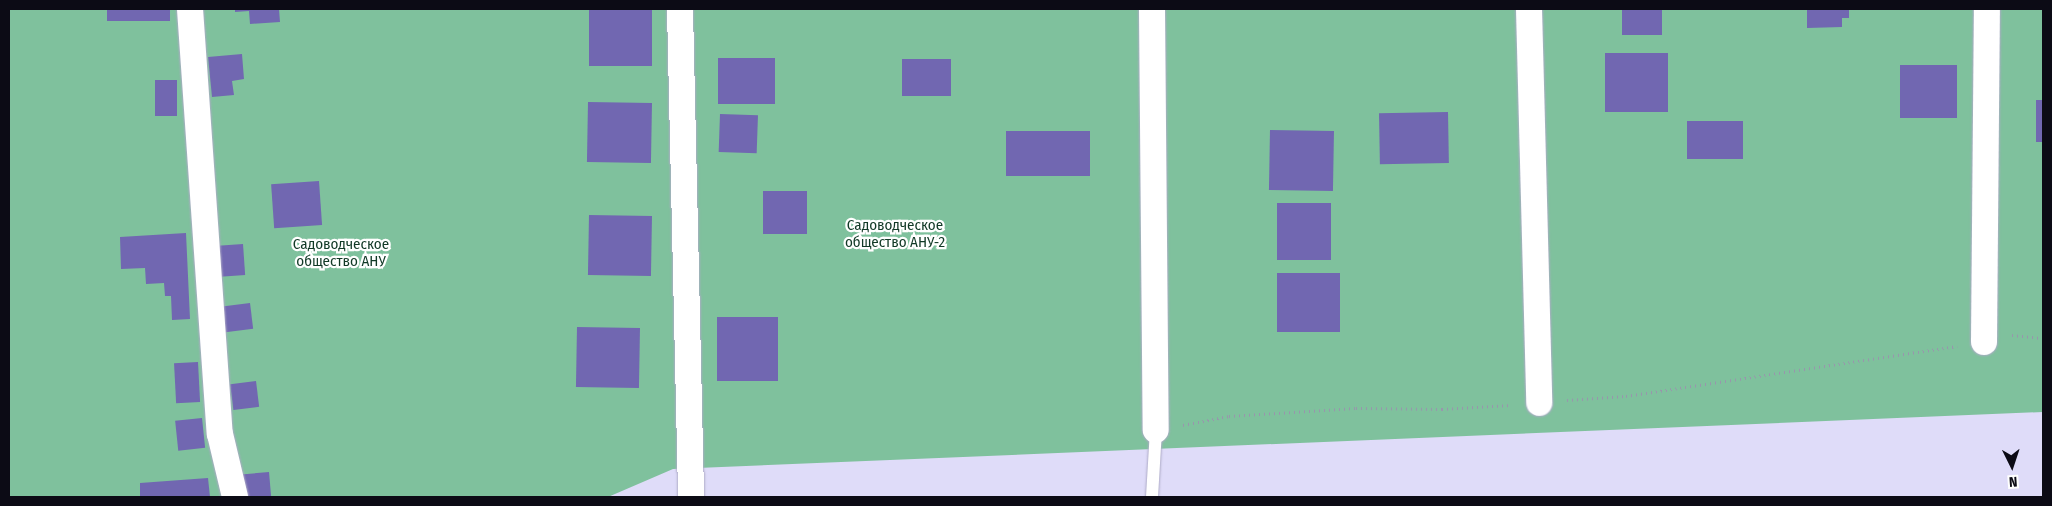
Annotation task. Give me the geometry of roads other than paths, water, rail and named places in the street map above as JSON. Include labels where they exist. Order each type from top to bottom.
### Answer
[{"type":"street","points":[[190,9],[220,434],[235,497]]},
{"type":"street","points":[[680,9],[691,497]]},
{"type":"street","points":[[1152,9],[1156,430]]},
{"type":"street","points":[[1529,9],[1539,403]]},
{"type":"street","points":[[1984,342],[1987,9]]},
{"type":"lane","points":[[1152,497],[1156,430]]},
{"type":"park label","name":"Садоводческое общество АНУ-2","points":[[895,234]]},
{"type":"park label","name":"Садоводческое общество АНУ","points":[[341,252]]}]
